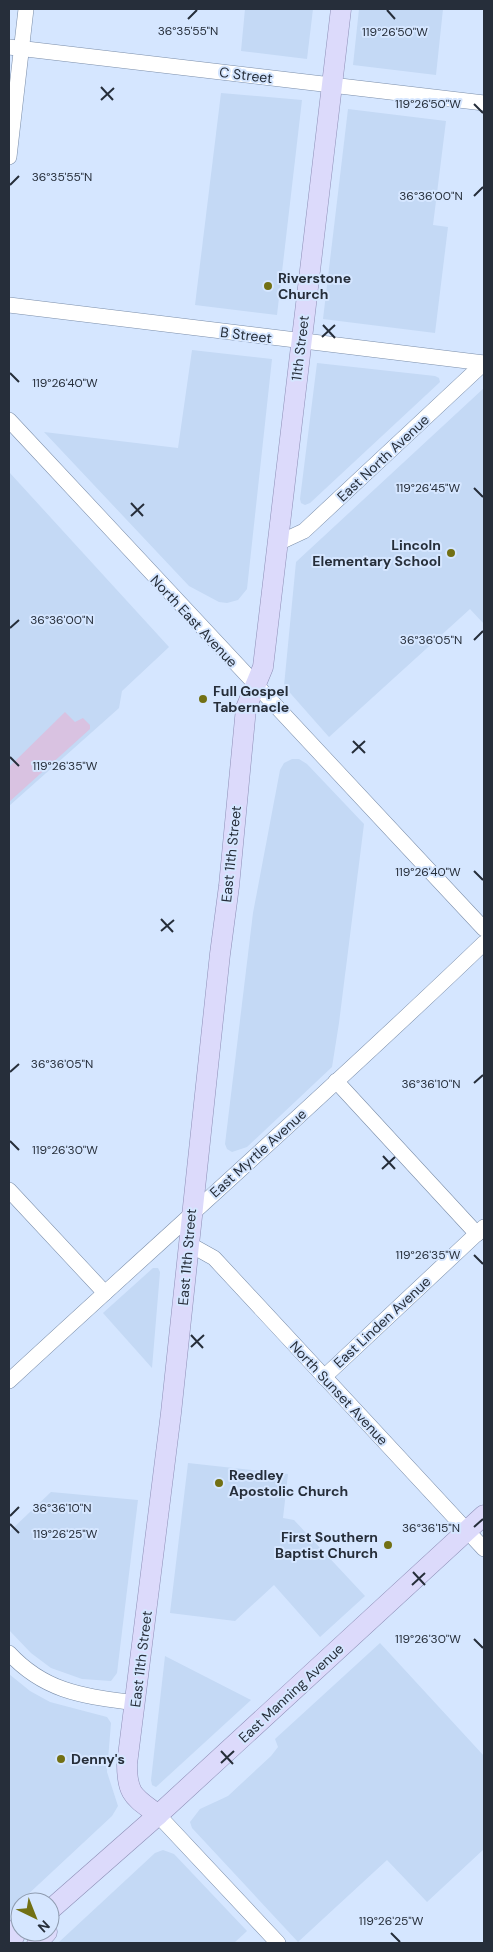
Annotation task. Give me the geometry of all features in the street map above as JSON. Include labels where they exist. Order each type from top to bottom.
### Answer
[{"type":"main road","name":"11th Street","points":[[255,686],[263,667],[276,544],[341,9]]},
{"type":"main road","name":"East 11th Street","points":[[158,1815],[132,1795],[127,1781],[127,1764],[159,1519],[229,886],[246,708],[255,686]]},
{"type":"main road","name":"East Manning Avenue","points":[[60,1906],[484,1515]]},
{"type":"street","points":[[9,158],[15,48],[26,9]]},
{"type":"street","name":"C Street","points":[[15,48],[484,102]]},
{"type":"street","name":"B Street","points":[[9,306],[484,363]]},
{"type":"street","name":"East North Avenue","points":[[276,544],[304,531],[484,363]]},
{"type":"street","name":"North East Avenue","points":[[9,420],[255,686],[396,833],[484,929]]},
{"type":"street","name":"East Myrtle Avenue","points":[[9,1381],[484,943]]},
{"type":"street","points":[[336,1081],[481,1230]]},
{"type":"street","points":[[9,1190],[105,1293]]},
{"type":"street","name":"East Linden Avenue","points":[[324,1376],[481,1230]]},
{"type":"street","name":"North Sunset Avenue","points":[[189,1244],[214,1258],[484,1549]]},
{"type":"street","points":[[9,1654],[34,1676],[63,1690],[136,1703]]},
{"type":"street","points":[[158,1815],[278,1943]]},
{"type":"shaded area","points":[[245,9],[313,9],[307,59],[241,51]]},
{"type":"shaded area","points":[[359,9],[443,9],[436,75],[353,65]]},
{"type":"shaded area","points":[[221,93],[302,100],[277,315],[195,305]]},
{"type":"shaded area","points":[[348,109],[446,121],[433,225],[448,227],[435,333],[323,319]]},
{"type":"shaded area","points":[[192,350],[272,359],[247,589],[238,600],[227,603],[219,602],[189,586],[44,432],[178,448]]},
{"type":"shaded area","points":[[317,363],[435,376],[439,378],[440,382],[310,503],[305,505],[301,503],[300,499]]},
{"type":"shaded area","points":[[484,388],[484,624],[470,609],[329,737],[284,686],[296,562]]},
{"type":"shaded area","points":[[9,472],[169,647],[122,691],[119,708],[9,806]]},
{"type":"shaded area","points":[[65,712],[75,722],[83,718],[90,725],[90,729],[9,802],[9,767]]},
{"type":"shaded area","points":[[292,759],[299,759],[307,764],[364,824],[339,1023],[332,1067],[247,1147],[232,1152],[227,1149],[225,1144],[253,913],[280,770],[284,763]]},
{"type":"shaded area","points":[[153,1268],[158,1268],[160,1272],[152,1368],[103,1313]]},
{"type":"shaded area","points":[[188,1463],[288,1474],[283,1518],[294,1520],[365,1596],[320,1637],[274,1585],[235,1621],[170,1613]]},
{"type":"shaded area","points":[[51,1492],[138,1500],[117,1673],[111,1681],[82,1679],[51,1668],[31,1653],[9,1630],[9,1532]]},
{"type":"shaded area","points":[[380,1643],[484,1756],[484,1849],[427,1902],[387,1860],[298,1942],[192,1828],[190,1822],[200,1809],[228,1796],[271,1756],[278,1747],[275,1739]]},
{"type":"shaded area","points":[[165,1656],[251,1700],[156,1787],[152,1785],[151,1780]]},
{"type":"shaded area","points":[[9,1674],[30,1691],[50,1702],[107,1717],[111,1723],[107,1772],[118,1806],[112,1816],[30,1892],[10,1892],[9,1912]]},
{"type":"shaded area","points":[[163,1850],[174,1854],[247,1931],[234,1943],[58,1943],[60,1942],[155,1853]]},
{"type":"place","name":"Riverstone Church","points":[[268,286]]},
{"type":"place","name":"Lincoln Elementary School","points":[[451,553]]},
{"type":"place","name":"Full Gospel Tabernacle","points":[[203,699]]},
{"type":"place","name":"Reedley Apostolic Church","points":[[219,1483]]},
{"type":"place","name":"First Southern Baptist Church","points":[[388,1545]]},
{"type":"place","name":"Denny's","points":[[61,1759]]}]
